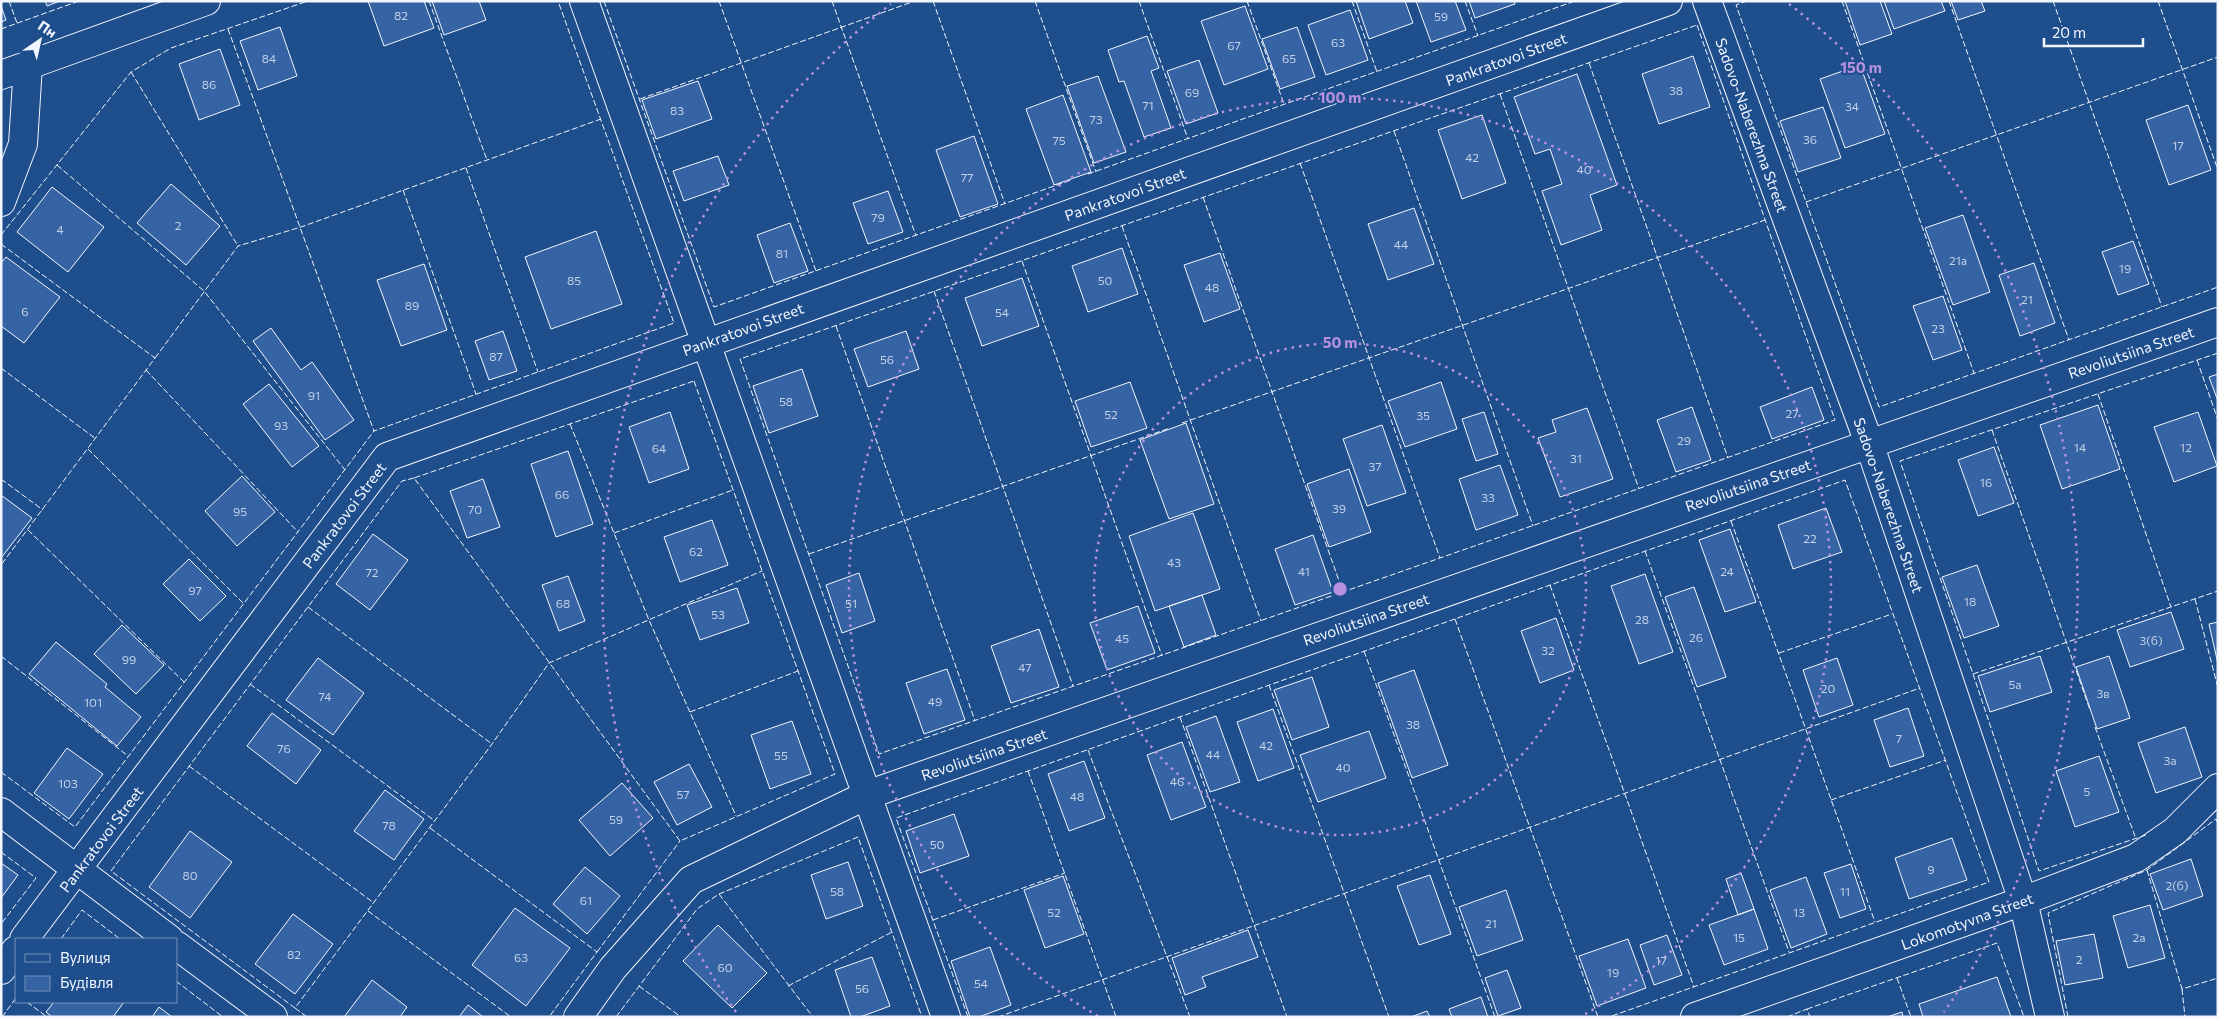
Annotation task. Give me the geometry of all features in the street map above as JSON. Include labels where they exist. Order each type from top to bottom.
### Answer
[{"type":"street","points":[[1,75],[206,1]]},
{"type":"street","points":[[584,1],[946,1017]]},
{"type":"street","name":"Pankratovoi Street","points":[[25,938],[387,457],[1668,1]]},
{"type":"street","name":"Sadovo-Naberezhna Street","points":[[1707,1],[1868,443],[2023,902],[2050,1017]]},
{"type":"street","points":[[1,202],[22,144],[28,65]]},
{"type":"street","name":"Revoliutsiina Street","points":[[578,1017],[614,968],[691,880],[867,795],[2218,322]]},
{"type":"street","name":"Lokomotyvna Street","points":[[1695,1017],[2023,902],[2136,858],[2175,831],[2218,788]]},
{"type":"street","points":[[1,812],[168,938]]},
{"type":"street","points":[[178,946],[273,1017]]},
{"type":"street","points":[[1,970],[15,951]]},
{"type":"building","points":[[45,1],[60,1],[47,6]]},
{"type":"building","points":[[368,1],[424,1],[434,28],[384,46]]},
{"type":"building","points":[[432,1],[479,1],[486,20],[444,35]]},
{"type":"building","points":[[1356,1],[1405,1],[1413,23],[1369,39]]},
{"type":"building","points":[[1416,1],[1455,1],[1466,30],[1431,42]]},
{"type":"building","points":[[1469,1],[1514,1],[1515,4],[1475,18]]},
{"type":"building","points":[[1845,1],[1880,1],[1892,34],[1860,45]]},
{"type":"building","points":[[1884,1],[1941,1],[1945,11],[1894,29]]},
{"type":"building","points":[[1951,1],[1981,1],[1985,11],[1958,20]]},
{"type":"building","points":[[1,6],[6,20],[1,22]]},
{"type":"building","points":[[1245,6],[1268,69],[1224,85],[1201,21]]},
{"type":"building","points":[[1350,10],[1368,60],[1326,75],[1308,25]]},
{"type":"building","points":[[280,27],[297,76],[258,90],[240,41]]},
{"type":"building","points":[[1297,27],[1315,77],[1280,89],[1262,39]]},
{"type":"building","points":[[1147,36],[1159,68],[1151,71],[1171,128],[1144,137],[1124,81],[1119,82],[1108,50]]},
{"type":"building","points":[[220,49],[240,105],[199,120],[179,64]]},
{"type":"building","points":[[1693,56],[1710,107],[1659,124],[1642,74]]},
{"type":"building","points":[[1199,60],[1218,113],[1186,124],[1167,71]]},
{"type":"building","points":[[1860,65],[1885,134],[1845,148],[1820,79]]},
{"type":"building","points":[[1577,74],[1617,185],[1590,195],[1602,230],[1561,245],[1542,191],[1562,184],[1550,149],[1535,154],[1514,97]]},
{"type":"building","points":[[1098,76],[1126,152],[1094,163],[1067,86]]},
{"type":"building","points":[[698,81],[712,119],[656,139],[642,100]]},
{"type":"building","points":[[1063,95],[1091,172],[1054,185],[1026,109]]},
{"type":"building","points":[[2188,105],[2211,170],[2169,185],[2146,120]]},
{"type":"building","points":[[1823,107],[1841,158],[1798,172],[1780,121]]},
{"type":"building","points":[[1482,115],[1506,183],[1462,199],[1438,130]]},
{"type":"building","points":[[974,136],[998,204],[960,217],[936,150]]},
{"type":"building","points":[[718,156],[729,185],[684,201],[673,171]]},
{"type":"building","points":[[171,184],[220,226],[186,265],[137,223]]},
{"type":"building","points":[[52,187],[104,227],[68,272],[17,232]]},
{"type":"building","points":[[888,191],[903,232],[868,244],[853,203]]},
{"type":"building","points":[[1414,208],[1434,264],[1388,280],[1368,224]]},
{"type":"building","points":[[1963,215],[1990,292],[1953,305],[1925,228]]},
{"type":"building","points":[[790,223],[808,271],[774,283],[757,235]]},
{"type":"building","points":[[596,231],[622,304],[551,329],[525,257]]},
{"type":"building","points":[[2133,241],[2149,284],[2118,295],[2102,252]]},
{"type":"building","points":[[1122,248],[1138,294],[1088,312],[1072,266]]},
{"type":"building","points":[[1220,253],[1240,309],[1204,322],[1184,265]]},
{"type":"building","points":[[6,257],[60,297],[24,343],[1,326],[1,263]]},
{"type":"building","points":[[2034,263],[2055,323],[2020,336],[1999,275]]},
{"type":"building","points":[[424,264],[447,330],[401,346],[377,280]]},
{"type":"building","points":[[1022,278],[1039,326],[982,346],[965,298]]},
{"type":"building","points":[[1943,296],[1962,350],[1933,360],[1913,306]]},
{"type":"building","points":[[271,328],[301,370],[312,362],[354,420],[325,440],[253,341]]},
{"type":"building","points":[[503,331],[517,371],[489,380],[475,341]]},
{"type":"building","points":[[906,331],[919,369],[868,387],[854,349]]},
{"type":"building","points":[[802,369],[818,416],[769,433],[753,386]]},
{"type":"building","points":[[2218,374],[2218,401],[2209,377]]},
{"type":"building","points":[[1130,382],[1147,428],[1091,447],[1075,401]]},
{"type":"building","points":[[1441,382],[1457,429],[1405,447],[1388,401]]},
{"type":"building","points":[[269,384],[319,446],[292,467],[243,404]]},
{"type":"building","points":[[1812,387],[1824,420],[1772,439],[1760,407]]},
{"type":"building","points":[[2098,405],[2120,469],[2062,489],[2040,425]]},
{"type":"building","points":[[1692,407],[1711,460],[1676,472],[1657,420]]},
{"type":"building","points":[[1587,408],[1613,479],[1560,497],[1538,438],[1556,432],[1552,420]]},
{"type":"building","points":[[670,412],[689,469],[649,483],[629,427]]},
{"type":"building","points":[[1484,412],[1498,454],[1476,461],[1462,419]]},
{"type":"building","points":[[2198,412],[2217,466],[2174,482],[2154,427]]},
{"type":"building","points":[[1186,423],[1214,504],[1169,519],[1140,440]]},
{"type":"building","points":[[1382,425],[1406,493],[1367,506],[1343,439]]},
{"type":"building","points":[[1994,447],[2014,503],[1978,516],[1958,460]]},
{"type":"building","points":[[568,451],[593,524],[556,537],[531,464]]},
{"type":"building","points":[[1500,465],[1518,515],[1476,530],[1459,479]]},
{"type":"building","points":[[1349,469],[1371,532],[1329,547],[1307,484]]},
{"type":"building","points":[[242,476],[275,512],[237,546],[205,511]]},
{"type":"building","points":[[483,479],[500,527],[467,538],[450,491]]},
{"type":"building","points":[[1,495],[32,518],[1,558]]},
{"type":"building","points":[[1826,508],[1842,552],[1793,569],[1778,525]]},
{"type":"building","points":[[1193,513],[1220,589],[1155,611],[1129,536]]},
{"type":"building","points":[[712,520],[728,565],[680,582],[664,537]]},
{"type":"building","points":[[1730,529],[1756,602],[1725,612],[1699,540]]},
{"type":"building","points":[[373,534],[408,560],[370,610],[336,584]]},
{"type":"building","points":[[1313,535],[1333,592],[1295,605],[1275,549]]},
{"type":"building","points":[[189,559],[226,596],[200,621],[163,584]]},
{"type":"building","points":[[1977,565],[1999,626],[1964,638],[1942,577]]},
{"type":"building","points":[[859,573],[875,621],[842,633],[826,585]]},
{"type":"building","points":[[1645,574],[1673,652],[1639,664],[1611,586]]},
{"type":"building","points":[[568,576],[585,621],[559,631],[542,585]]},
{"type":"building","points":[[1694,587],[1726,677],[1697,687],[1665,597]]},
{"type":"building","points":[[737,588],[749,623],[700,640],[687,605]]},
{"type":"building","points":[[1202,595],[1216,635],[1184,647],[1169,606]]},
{"type":"building","points":[[1138,606],[1155,653],[1107,670],[1090,623]]},
{"type":"building","points":[[2171,612],[2184,649],[2130,667],[2117,630]]},
{"type":"building","points":[[1556,618],[1574,670],[1540,683],[1521,631]]},
{"type":"building","points":[[2218,622],[2218,664],[2209,624]]},
{"type":"building","points":[[122,625],[164,665],[136,694],[94,654]]},
{"type":"building","points":[[1039,629],[1059,687],[1011,703],[991,646]]},
{"type":"building","points":[[56,642],[107,684],[105,687],[141,717],[117,746],[29,674]]},
{"type":"building","points":[[2040,656],[2052,692],[1990,712],[1978,676]]},
{"type":"building","points":[[2109,656],[2130,718],[2097,729],[2076,667]]},
{"type":"building","points":[[318,658],[364,693],[333,735],[286,700]]},
{"type":"building","points":[[1837,658],[1853,705],[1819,717],[1803,670]]},
{"type":"building","points":[[947,669],[965,720],[924,734],[906,683]]},
{"type":"building","points":[[1414,670],[1448,765],[1412,778],[1378,683]]},
{"type":"building","points":[[1312,677],[1329,727],[1292,740],[1274,690]]},
{"type":"building","points":[[1908,708],[1924,756],[1890,767],[1874,720]]},
{"type":"building","points":[[1273,709],[1294,768],[1258,781],[1237,722]]},
{"type":"building","points":[[272,713],[321,750],[296,784],[247,746]]},
{"type":"building","points":[[1216,716],[1240,782],[1210,792],[1186,727]]},
{"type":"building","points":[[792,721],[811,774],[770,789],[751,735]]},
{"type":"building","points":[[2185,727],[2202,777],[2156,793],[2138,743]]},
{"type":"building","points":[[1369,731],[1386,778],[1318,802],[1300,755]]},
{"type":"building","points":[[1182,742],[1206,807],[1171,820],[1147,755]]},
{"type":"building","points":[[67,748],[103,774],[69,819],[34,793]]},
{"type":"building","points":[[2099,756],[2119,812],[2075,827],[2056,771]]},
{"type":"building","points":[[1084,761],[1105,818],[1069,831],[1048,774]]},
{"type":"building","points":[[689,764],[712,807],[677,825],[654,782]]},
{"type":"building","points":[[622,783],[653,818],[610,856],[579,820]]},
{"type":"building","points":[[385,790],[424,819],[394,860],[354,831]]},
{"type":"building","points":[[954,814],[969,856],[920,873],[906,831]]},
{"type":"building","points":[[190,831],[232,862],[190,918],[149,887]]},
{"type":"building","points":[[1952,838],[1967,880],[1909,899],[1895,858]]},
{"type":"building","points":[[2191,859],[2203,896],[2163,910],[2150,874]]},
{"type":"building","points":[[848,862],[863,906],[826,919],[811,875]]},
{"type":"building","points":[[1,863],[18,875],[1,898]]},
{"type":"building","points":[[1851,864],[1866,909],[1840,918],[1824,873]]},
{"type":"building","points":[[585,867],[620,896],[587,934],[553,904]]},
{"type":"building","points":[[1741,873],[1754,909],[1738,915],[1726,879]]},
{"type":"building","points":[[1430,875],[1451,934],[1419,945],[1397,886]]},
{"type":"building","points":[[1063,876],[1084,934],[1045,948],[1024,890]]},
{"type":"building","points":[[1806,877],[1827,934],[1791,948],[1770,890]]},
{"type":"building","points":[[1506,890],[1523,940],[1477,956],[1459,907]]},
{"type":"building","points":[[2150,905],[2165,958],[2128,968],[2113,916]]},
{"type":"building","points":[[515,908],[570,948],[526,1006],[472,965]]},
{"type":"building","points":[[1754,909],[1768,949],[1724,965],[1709,925]]},
{"type":"building","points":[[293,914],[333,944],[295,994],[255,964]]},
{"type":"building","points":[[718,925],[767,973],[732,1008],[683,961]]},
{"type":"building","points":[[1248,930],[1258,957],[1202,977],[1206,987],[1185,995],[1172,958]]},
{"type":"building","points":[[2094,934],[2103,978],[2065,985],[2056,941]]},
{"type":"building","points":[[1667,935],[1682,975],[1654,985],[1640,945]]},
{"type":"building","points":[[1628,939],[1646,988],[1597,1006],[1579,956]]},
{"type":"building","points":[[990,947],[1011,1005],[979,1017],[970,1017],[951,961]]},
{"type":"building","points":[[872,957],[890,1006],[860,1017],[851,1017],[835,970]]},
{"type":"building","points":[[1507,970],[1521,1008],[1498,1016],[1485,978]]},
{"type":"building","points":[[1997,977],[2011,1017],[1923,1017],[1919,1004]]},
{"type":"building","points":[[372,980],[407,1007],[400,1017],[344,1017]]},
{"type":"building","points":[[1481,997],[1488,1017],[1452,1017],[1449,1009]]},
{"type":"building","points":[[53,1003],[123,1003],[113,1017],[52,1017],[46,1012]]},
{"type":"building","points":[[468,1005],[483,1017],[459,1017]]},
{"type":"building","points":[[159,1007],[172,1017],[152,1017]]},
{"type":"building","points":[[1427,1011],[1430,1017],[1411,1017]]},
{"type":"building","points":[[1902,1012],[1903,1017],[1887,1017]]},
{"type":"fence","points":[[9,1],[17,23]]},
{"type":"fence","points":[[1,29],[79,1]]},
{"type":"fence","points":[[1,235],[131,72],[171,48],[308,1]]},
{"type":"fence","points":[[429,1],[487,160]]},
{"type":"fence","points":[[228,29],[374,431],[674,323],[558,1]]},
{"type":"fence","points":[[604,1],[714,307],[1071,180]]},
{"type":"fence","points":[[719,1],[816,271]]},
{"type":"fence","points":[[832,1],[916,236]]},
{"type":"fence","points":[[640,99],[915,1]]},
{"type":"fence","points":[[933,1],[1005,204]]},
{"type":"fence","points":[[1035,1],[1096,172]]},
{"type":"fence","points":[[1139,1],[1188,139]]},
{"type":"fence","points":[[1247,1],[1284,104]]},
{"type":"fence","points":[[1352,1],[1377,72]]},
{"type":"fence","points":[[1465,1],[1478,36]]},
{"type":"fence","points":[[1088,174],[1575,1]]},
{"type":"fence","points":[[1747,1],[1736,5],[1879,407],[2218,287]]},
{"type":"fence","points":[[1842,1],[1974,373]]},
{"type":"fence","points":[[1949,1],[2069,340]]},
{"type":"fence","points":[[2053,1],[2162,307]]},
{"type":"fence","points":[[2158,1],[2218,170]]},
{"type":"fence","points":[[1697,25],[1835,420],[879,754],[740,359],[1697,25]]},
{"type":"fence","points":[[1806,202],[2218,57]]},
{"type":"fence","points":[[1589,63],[1728,458]]},
{"type":"fence","points":[[131,72],[238,246]]},
{"type":"fence","points":[[1500,94],[1639,489]]},
{"type":"fence","points":[[155,358],[238,246],[301,227],[601,119]]},
{"type":"fence","points":[[1394,131],[1533,526]]},
{"type":"fence","points":[[1300,163],[1440,558]]},
{"type":"fence","points":[[57,165],[204,291],[345,470]]},
{"type":"fence","points":[[466,168],[538,372]]},
{"type":"fence","points":[[403,190],[476,394]]},
{"type":"fence","points":[[1203,197],[1343,592]]},
{"type":"fence","points":[[1182,423],[1765,220]]},
{"type":"fence","points":[[1122,226],[1261,621]]},
{"type":"fence","points":[[1,244],[155,358],[1,565]]},
{"type":"fence","points":[[1022,261],[1162,656]]},
{"type":"fence","points":[[934,291],[1073,686]]},
{"type":"fence","points":[[836,326],[975,721]]},
{"type":"fence","points":[[2218,353],[1900,461],[1973,674],[2218,591]]},
{"type":"fence","points":[[2197,360],[2218,420]]},
{"type":"fence","points":[[1,368],[96,439]]},
{"type":"fence","points":[[146,370],[298,532]]},
{"type":"fence","points":[[694,381],[835,774],[680,841],[414,478],[694,381]]},
{"type":"fence","points":[[2098,394],[2171,607]]},
{"type":"fence","points":[[570,424],[649,620],[736,816]]},
{"type":"fence","points":[[809,554],[1170,428]]},
{"type":"fence","points":[[1992,430],[2090,710]]},
{"type":"fence","points":[[1,772],[75,827],[374,431]]},
{"type":"fence","points":[[88,449],[244,604]]},
{"type":"fence","points":[[414,478],[402,481],[111,871],[295,1008],[492,744],[549,663],[762,571]]},
{"type":"fence","points":[[1,479],[43,510]]},
{"type":"fence","points":[[968,1017],[896,818],[1845,480],[1989,882],[1609,1017]]},
{"type":"fence","points":[[614,533],[733,490]]},
{"type":"fence","points":[[1731,521],[1875,922]]},
{"type":"fence","points":[[28,530],[184,682]]},
{"type":"fence","points":[[1645,551],[1789,952]]},
{"type":"fence","points":[[1550,585],[1694,987]]},
{"type":"fence","points":[[2195,599],[2218,688]]},
{"type":"fence","points":[[308,607],[492,744]]},
{"type":"fence","points":[[1779,653],[1892,614]]},
{"type":"fence","points":[[1455,619],[1598,1017]]},
{"type":"fence","points":[[1364,651],[1495,1017]]},
{"type":"fence","points":[[1,656],[128,756]]},
{"type":"fence","points":[[690,712],[798,671]]},
{"type":"fence","points":[[1973,674],[2039,871],[2146,835]]},
{"type":"fence","points":[[250,684],[435,821]]},
{"type":"fence","points":[[1269,685],[1389,1017]]},
{"type":"fence","points":[[998,1017],[1920,688]]},
{"type":"fence","points":[[1180,717],[1287,1017]]},
{"type":"fence","points":[[2095,727],[2136,839]]},
{"type":"fence","points":[[1088,750],[1190,1017]]},
{"type":"fence","points":[[1831,800],[1946,760]]},
{"type":"fence","points":[[189,766],[374,903]]},
{"type":"fence","points":[[1028,771],[1116,1017]]},
{"type":"fence","points":[[2068,1017],[2048,913],[2147,870],[2216,819],[2218,824]]},
{"type":"fence","points":[[430,828],[597,952],[549,1017]]},
{"type":"fence","points":[[616,1017],[697,909],[719,894],[858,837],[922,1017]]},
{"type":"fence","points":[[597,952],[680,841]]},
{"type":"fence","points":[[1,852],[36,878],[1,924]]},
{"type":"fence","points":[[2147,870],[2182,989],[2218,978]]},
{"type":"fence","points":[[933,920],[1065,873]]},
{"type":"fence","points":[[719,894],[813,1017]]},
{"type":"fence","points":[[62,938],[82,910],[119,938]]},
{"type":"fence","points":[[368,911],[511,1017]]},
{"type":"fence","points":[[788,986],[892,932]]},
{"type":"fence","points":[[1807,1009],[1997,943],[2024,1017]]},
{"type":"fence","points":[[1897,978],[1911,1017]]},
{"type":"fence","points":[[178,983],[223,1017]]},
{"type":"fence","points":[[639,986],[681,1017]]},
{"type":"fence","points":[[2182,989],[2185,1017]]},
{"type":"fence","points":[[2,1017],[15,999]]},
{"type":"fence","points":[[28,1003],[47,1017]]},
{"type":"fence","points":[[295,1008],[307,1017]]},
{"type":"fence","points":[[1787,1017],[1807,1009],[1810,1017]]}]
